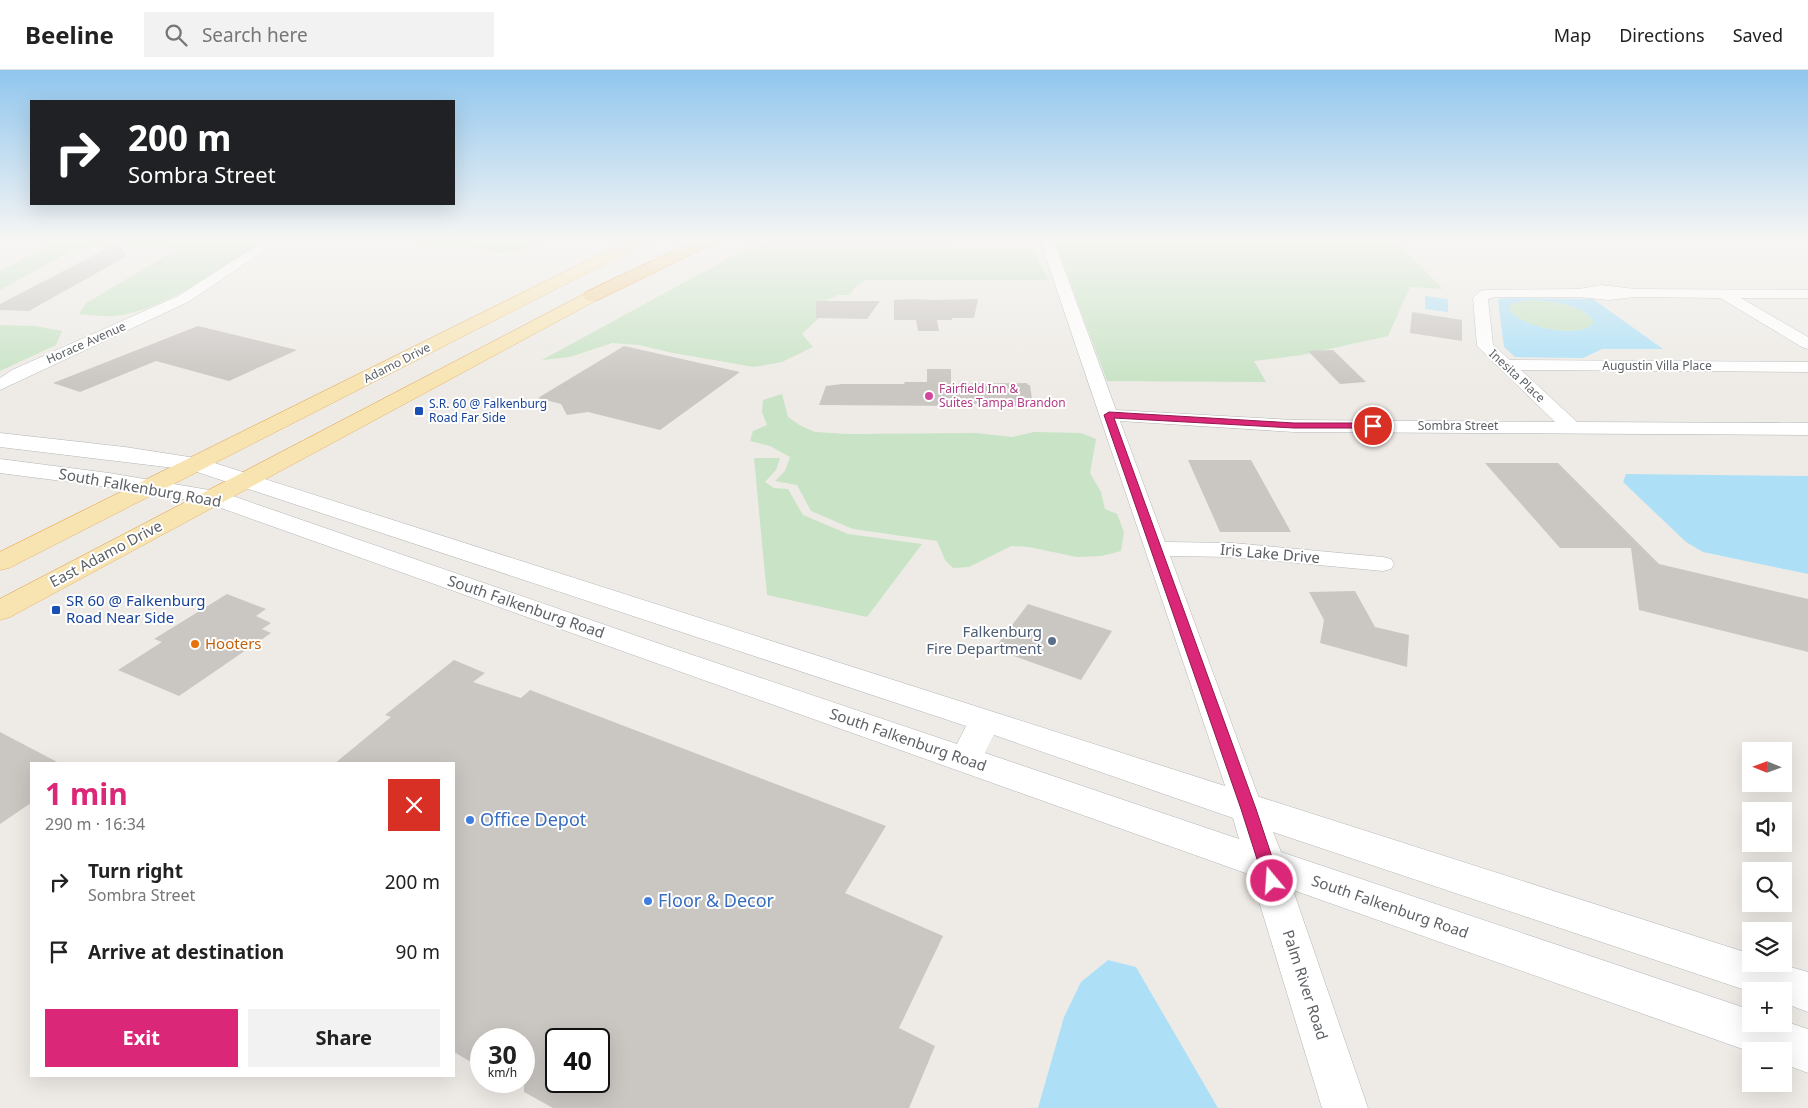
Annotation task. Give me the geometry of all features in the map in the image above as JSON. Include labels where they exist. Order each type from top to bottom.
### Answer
[{"type":"highway","points":[[592,296],[610,287]]},
{"type":"main road","name":"Adamo Drive","points":[[150,486],[546,287]]},
{"type":"main road","points":[[212,497],[608,287]]},
{"type":"main road","points":[[0,562],[150,486]]},
{"type":"main road","name":"East Adamo Drive","points":[[0,611],[212,497]]},
{"type":"street","name":"Horace Avenue","points":[[0,385],[18,374],[183,299],[201,287]]},
{"type":"street","name":"Palm River Road","points":[[1063,287],[1248,809],[1345,1108]]},
{"type":"street","name":"Inesita Place","points":[[1570,426],[1485,346],[1480,298],[1484,294],[1579,293],[1608,296],[1635,293],[1808,294]]},
{"type":"street","points":[[1724,294],[1808,344]]},
{"type":"street","name":"Augustin Villa Place","points":[[1505,365],[1808,367]]},
{"type":"street","name":"Sombra Street","points":[[1109,415],[1294,426],[1570,426],[1808,429]]},
{"type":"street","name":"South Falkenburg Road","points":[[0,440],[194,464],[247,480],[985,720],[1248,809],[1808,992]]},
{"type":"street","name":"South Falkenburg Road","points":[[0,466],[150,486],[212,497],[652,652],[1808,1051]]},
{"type":"street","name":"Iris Lake Drive","points":[[1156,549],[1232,550],[1383,564]]},
{"type":"street","points":[[652,652],[685,624]]},
{"type":"street","points":[[965,760],[985,720]]},
{"type":"green space","points":[[112,287],[190,287],[153,306],[114,316],[79,314],[86,303]]},
{"type":"green space","points":[[675,287],[855,287],[850,295],[838,295],[825,301],[821,316],[802,334],[813,347],[782,362],[754,367],[639,345],[612,343],[570,357],[542,360]]},
{"type":"green space","points":[[1072,287],[1410,287],[1388,336],[1302,355],[1254,361],[1266,382],[1107,381]]},
{"type":"green space","points":[[1417,287],[1441,287],[1443,289]]},
{"type":"green space","points":[[1529,300],[1555,302],[1572,306],[1587,314],[1593,320],[1593,324],[1575,331],[1550,329],[1525,321],[1515,316],[1509,310],[1513,303]]},
{"type":"green space","points":[[0,325],[35,326],[62,331],[56,345],[0,371]]},
{"type":"green space","points":[[782,394],[788,417],[801,426],[815,432],[847,434],[976,433],[1012,437],[1034,432],[1081,433],[1096,439],[1090,473],[1101,492],[1105,509],[1117,514],[1124,532],[1121,551],[1101,556],[1077,557],[1029,547],[1011,546],[969,567],[953,568],[945,560],[937,541],[853,529],[811,511],[797,485],[775,481],[785,471],[790,457],[770,446],[750,441],[753,431],[767,425],[762,412],[763,400]]},
{"type":"green space","points":[[754,458],[780,458],[776,470],[765,482],[774,488],[788,489],[803,515],[848,534],[922,544],[867,617],[767,595]]},
{"type":"water","points":[[1425,296],[1448,299],[1448,312],[1425,309]]},
{"type":"water","points":[[1503,298],[1593,299],[1663,349],[1602,349],[1583,358],[1515,357],[1504,347],[1498,300]],"holes":[[[1529,300],[1555,302],[1572,306],[1587,314],[1593,320],[1593,324],[1575,331],[1550,329],[1525,321],[1515,316],[1509,310],[1510,306],[1514,303]]]},
{"type":"water","points":[[1626,474],[1808,476],[1808,574],[1703,552],[1686,542],[1623,482]]},
{"type":"water","points":[[1108,960],[1136,967],[1218,1108],[1038,1108],[1064,1017],[1081,982]]},
{"type":"building","points":[[32,287],[71,287],[29,311],[0,310],[0,304]]},
{"type":"building","points":[[978,299],[974,318],[937,320],[939,331],[918,331],[916,320],[894,320],[894,300]]},
{"type":"building","points":[[816,301],[880,301],[867,319],[816,318]]},
{"type":"building","points":[[1412,312],[1462,320],[1462,341],[1410,333]]},
{"type":"building","points":[[198,326],[297,350],[229,381],[156,361],[80,392],[53,383]]},
{"type":"building","points":[[624,346],[740,372],[660,430],[588,412],[567,415],[561,404],[538,398]]},
{"type":"building","points":[[1333,350],[1366,382],[1340,384],[1308,351]]},
{"type":"building","name":"Fairfield Inn & Suites Tampa Brandon","points":[[927,369],[951,369],[951,384],[1027,383],[1030,385],[1033,406],[1000,406],[998,404],[959,404],[959,406],[819,405],[826,386],[927,382]]},
{"type":"building","points":[[1188,460],[1251,460],[1291,532],[1220,532]]},
{"type":"building","points":[[1485,463],[1558,463],[1659,564],[1808,599],[1808,652],[1639,610],[1631,548],[1560,548]]},
{"type":"building","points":[[1355,591],[1375,627],[1409,635],[1407,667],[1320,643],[1324,620],[1309,592]]},
{"type":"building","points":[[227,594],[266,609],[256,616],[271,623],[262,629],[271,633],[179,696],[118,670],[162,642],[154,639]]},
{"type":"building","points":[[1028,604],[1112,631],[1081,680],[994,649]]},
{"type":"building","points":[[454,660],[485,673],[473,682],[521,698],[530,690],[886,826],[845,893],[943,936],[899,1028],[935,1046],[909,1108],[553,1108],[526,1093],[535,1093],[535,1028],[470,1028],[470,1061],[455,1053],[455,762],[336,762],[391,717],[385,715]]},
{"type":"building","points":[[0,732],[57,762],[30,762],[30,804],[0,824]]},
{"type":"place","name":"Fairfield Inn & Suites Tampa Brandon","points":[[929,396]]},
{"type":"place","name":"S.R. 60 @ Falkenburg Road Far Side","points":[[419,411]]},
{"type":"place","name":"SR 60 @ Falkenburg Road Near Side","points":[[56,610]]},
{"type":"place","name":"Falkenburg Fire Department","points":[[1052,641]]},
{"type":"place","name":"Hooters","points":[[195,644]]},
{"type":"place","name":"Office Depot","points":[[470,820]]},
{"type":"place","name":"Floor & Decor","points":[[648,901]]},
{"type":"route","points":[[1272,881],[1109,415],[1294,426],[1373,426]]}]
